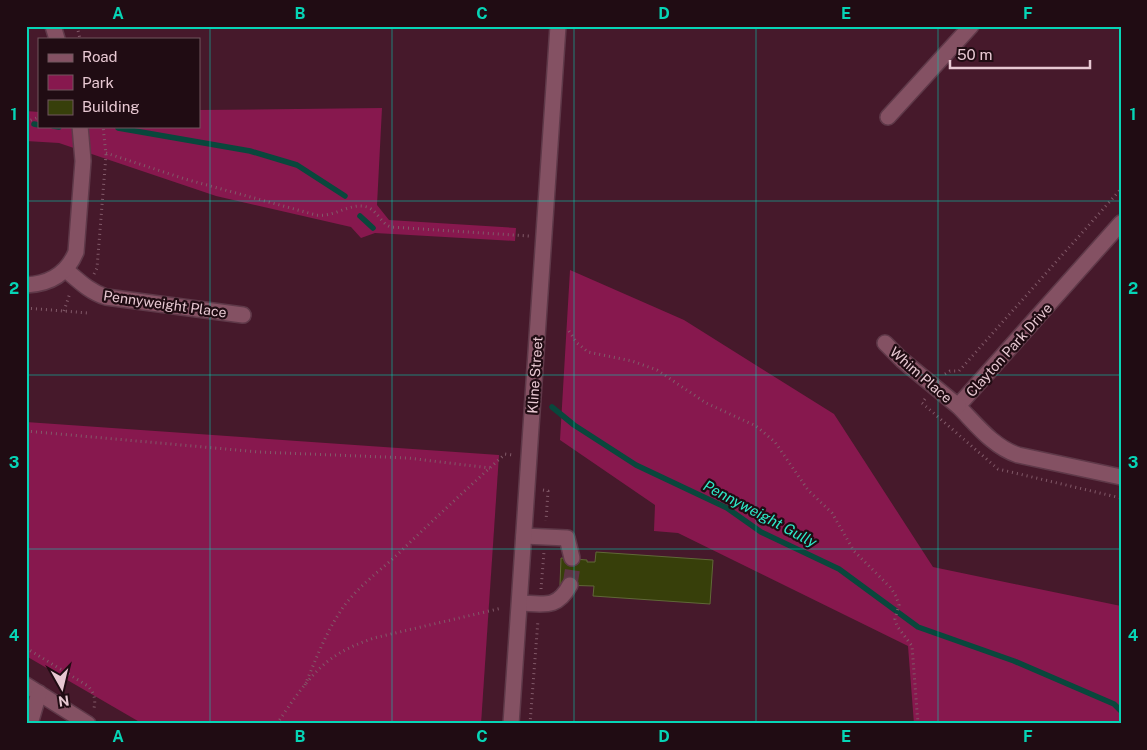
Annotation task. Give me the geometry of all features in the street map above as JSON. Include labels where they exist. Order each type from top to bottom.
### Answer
[{"type":"street","name":"Kline Street","points":[[511,724],[558,26]]},
{"type":"street","points":[[888,116],[970,26]]},
{"type":"street","points":[[26,285],[52,280],[66,270],[73,260],[78,241],[83,161],[80,128]]},
{"type":"street","name":"Clayton Park Drive","points":[[1121,223],[958,406],[998,445],[1008,451],[1018,455],[1121,478]]},
{"type":"street","name":"Pennyweight Place","points":[[66,270],[91,290],[106,297],[243,315]]},
{"type":"street","name":"Whim Place","points":[[885,343],[958,406]]},
{"type":"street","points":[[524,536],[567,538],[572,558]]},
{"type":"street","points":[[520,603],[544,604],[555,602],[562,599],[570,585]]},
{"type":"street","points":[[30,724],[32,689],[86,723]]},
{"type":"path","points":[[76,26],[80,38]]},
{"type":"path","points":[[26,122],[38,117]]},
{"type":"path","points":[[106,153],[185,179],[316,215],[324,216],[354,207],[365,207],[374,211],[385,225],[391,227],[544,237]]},
{"type":"path","points":[[935,387],[947,372],[959,371],[1121,189]]},
{"type":"path","points":[[26,308],[88,313]]},
{"type":"path","points":[[569,331],[577,343],[588,352],[645,365],[706,403],[744,419],[765,432],[783,451],[808,490],[832,513],[854,551],[890,587],[899,601],[895,619],[897,626],[912,646],[918,724]]},
{"type":"path","points":[[26,431],[75,437],[160,442],[259,452],[408,458],[490,468]]},
{"type":"path","points":[[277,724],[305,684],[329,630],[343,608],[373,574],[397,555],[505,454],[530,457]]},
{"type":"path","points":[[305,684],[334,657],[354,645],[374,638],[520,603]]},
{"type":"path","points":[[26,648],[72,676],[92,691],[95,702],[94,709],[86,723]]},
{"type":"green space","points":[[382,108],[377,205],[389,220],[516,228],[515,241],[375,233],[361,238],[351,227],[216,196],[59,143],[26,141],[26,111],[38,112],[38,128],[200,128],[200,110]]},
{"type":"green space","points":[[570,270],[684,320],[834,414],[933,567],[1121,606],[1121,724],[914,724],[908,646],[678,533],[654,531],[655,505],[560,440]]},
{"type":"green space","points":[[26,422],[499,455],[481,724],[143,724],[26,656]]},
{"type":"building","points":[[596,552],[713,560],[710,604],[593,596],[594,586],[560,585],[561,558],[595,562]]},
{"type":"waterway","name":"Pennyweight Gully","points":[[34,124],[38,125]]},
{"type":"waterway","name":"Pennyweight Gully","points":[[118,128],[250,151],[297,165],[345,196]]},
{"type":"waterway","name":"Pennyweight Gully","points":[[360,216],[373,228]]},
{"type":"waterway","name":"Pennyweight Gully","points":[[552,407],[574,425],[636,465],[727,508],[761,532],[839,569],[918,627],[1014,661],[1114,704],[1121,711]]},
{"type":"tunnel","points":[[570,585],[573,566],[572,558]]}]
